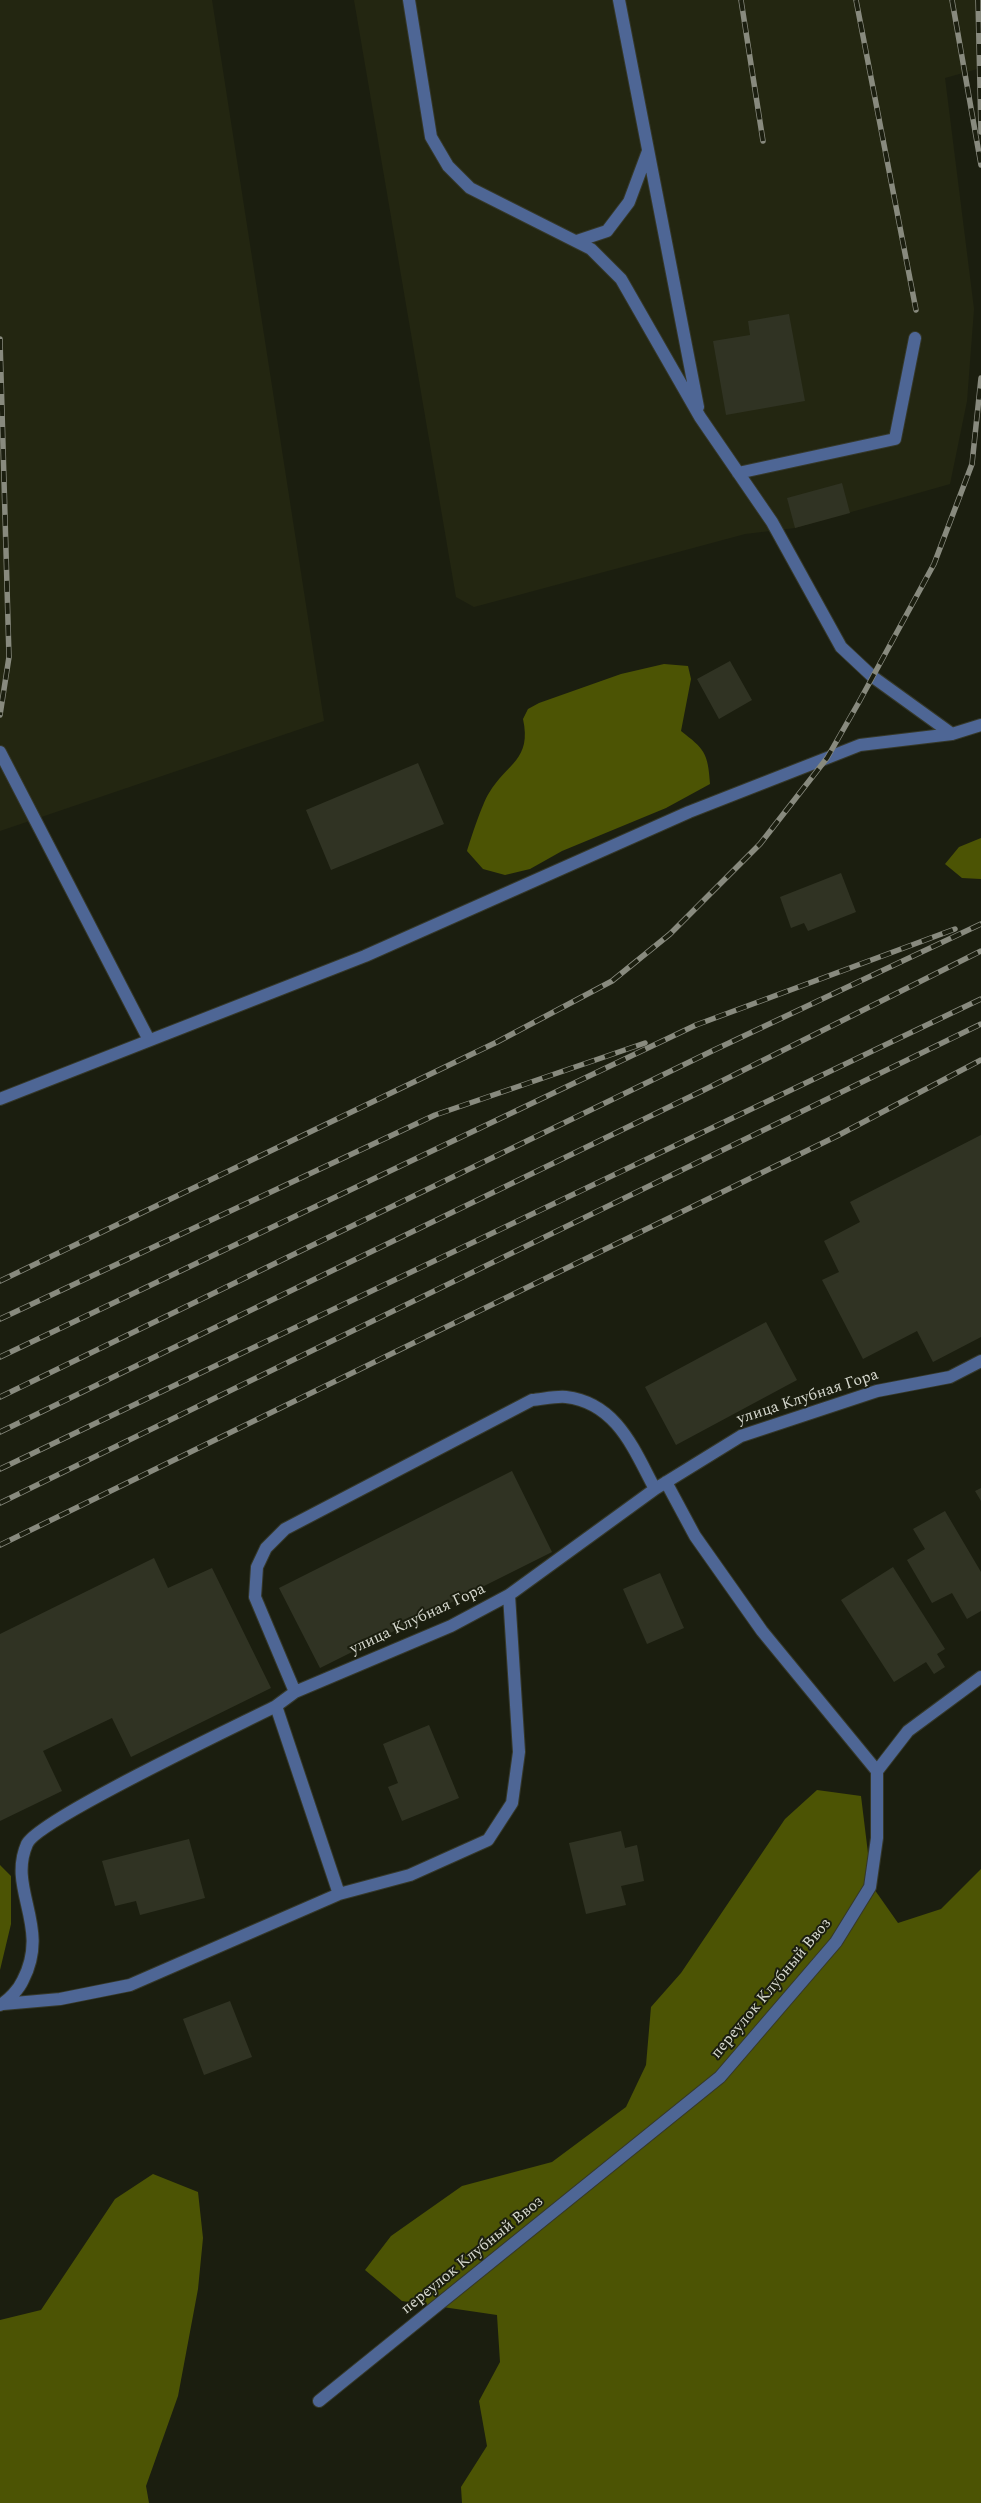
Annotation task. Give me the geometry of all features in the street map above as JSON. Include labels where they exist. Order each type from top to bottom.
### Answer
[{"type":"street","points":[[409,0],[431,137],[448,166],[470,188],[591,249],[621,279],[700,417],[772,522],[841,647],[873,677],[952,734]]},
{"type":"street","points":[[619,0],[700,417]]},
{"type":"street","points":[[577,241],[607,232],[629,202],[648,151]]},
{"type":"street","points":[[738,473],[895,439],[915,338]]},
{"type":"street","points":[[0,1099],[365,956],[689,812],[843,752],[860,746],[952,734],[981,725]]},
{"type":"street","points":[[0,752],[150,1040]]},
{"type":"street","name":"улица Клубная Гора","points":[[1,2004],[20,1986],[34,1951],[34,1928],[20,1868],[28,1841],[48,1826],[95,1798],[276,1706],[295,1692],[451,1626],[509,1595],[666,1482],[741,1436],[878,1391],[950,1376],[981,1361]]},
{"type":"street","points":[[295,1692],[255,1597],[257,1567],[266,1548],[284,1529],[532,1400],[565,1397],[591,1402],[622,1427],[655,1490]]},
{"type":"street","points":[[666,1482],[696,1536],[762,1631],[877,1771],[908,1731],[981,1678]]},
{"type":"street","points":[[1,2004],[60,1998],[130,1985],[339,1894],[410,1875],[488,1840],[512,1803],[520,1752],[509,1595]]},
{"type":"street","points":[[276,1706],[339,1894]]},
{"type":"street","name":"переулок Клубный Ввоз","points":[[319,2401],[720,2077],[836,1942],[870,1887],[877,1838],[877,1771]]},
{"type":"shaded area","points":[[0,0],[212,0],[324,721],[0,831]]},
{"type":"shaded area","points":[[354,0],[981,0],[981,68],[945,78],[974,309],[967,401],[950,484],[795,528],[745,534],[474,607],[456,597]]},
{"type":"green space","points":[[664,664],[688,666],[691,679],[681,731],[695,742],[703,752],[708,765],[710,784],[666,808],[562,851],[530,869],[505,875],[483,869],[467,851],[486,798],[521,753],[525,733],[523,719],[528,709],[539,703],[621,674]]},
{"type":"green space","points":[[981,838],[981,879],[962,878],[945,864],[959,847]]},
{"type":"green space","points":[[817,1790],[861,1796],[872,1886],[898,1923],[941,1909],[981,1869],[981,2503],[462,2503],[461,2487],[487,2446],[479,2401],[500,2362],[497,2315],[402,2301],[365,2270],[391,2236],[462,2186],[552,2162],[626,2107],[646,2065],[651,2007],[681,1973],[785,1819]]},
{"type":"green space","points":[[0,1865],[11,1876],[11,1924],[0,1970]]},
{"type":"green space","points":[[153,2174],[198,2192],[203,2238],[198,2289],[178,2396],[146,2486],[149,2503],[0,2503],[0,2320],[41,2310],[115,2199]]},
{"type":"building","points":[[789,314],[805,401],[726,415],[713,341],[750,335],[748,321]]},
{"type":"building","points":[[842,483],[850,513],[795,528],[787,498]]},
{"type":"building","points":[[730,661],[752,700],[719,719],[697,679]]},
{"type":"building","points":[[418,763],[444,824],[331,870],[306,810]]},
{"type":"building","points":[[841,873],[856,912],[808,931],[804,923],[791,928],[780,897]]},
{"type":"building","points":[[981,1135],[981,1337],[933,1362],[917,1331],[863,1359],[822,1280],[839,1272],[824,1241],[860,1222],[850,1202]]},
{"type":"building","points":[[766,1322],[797,1380],[676,1445],[645,1387]]},
{"type":"building","points":[[512,1471],[552,1552],[320,1668],[279,1588]]},
{"type":"building","points":[[981,1488],[981,1501],[975,1491]]},
{"type":"building","points":[[945,1511],[981,1572],[981,1611],[967,1619],[952,1593],[932,1603],[907,1560],[925,1549],[913,1529]]},
{"type":"building","points":[[154,1558],[168,1588],[212,1568],[271,1688],[131,1757],[112,1718],[43,1751],[62,1791],[0,1821],[0,1634]]},
{"type":"building","points":[[893,1567],[945,1649],[937,1654],[945,1667],[934,1674],[926,1662],[894,1682],[841,1600]]},
{"type":"building","points":[[660,1573],[684,1628],[647,1644],[623,1589]]},
{"type":"building","points":[[429,1725],[459,1798],[402,1821],[388,1787],[398,1783],[383,1744]]},
{"type":"building","points":[[621,1831],[625,1848],[637,1845],[644,1881],[621,1886],[626,1905],[586,1914],[569,1843]]},
{"type":"building","points":[[189,1839],[205,1898],[140,1915],[136,1901],[115,1906],[102,1861]]},
{"type":"building","points":[[230,2001],[252,2057],[204,2075],[183,2019]]},
{"type":"railway","points":[[741,0],[763,141]]},
{"type":"railway","points":[[856,0],[916,310]]},
{"type":"railway","points":[[952,0],[981,165]]},
{"type":"railway","points":[[978,0],[981,132]]},
{"type":"railway","points":[[0,339],[9,657],[0,715]]},
{"type":"railway","points":[[0,1281],[497,1042],[612,981],[670,934],[760,844],[827,758],[859,702],[934,564],[972,464],[981,378]]},
{"type":"railway","points":[[0,1397],[712,1051],[981,924]]},
{"type":"railway","points":[[0,1357],[696,1025],[955,929]]},
{"type":"railway","points":[[0,1432],[704,1090],[981,951]]},
{"type":"railway","points":[[0,1469],[981,999]]},
{"type":"railway","points":[[0,1503],[981,1024]]},
{"type":"railway","points":[[0,1319],[435,1115],[645,1043]]},
{"type":"railway","points":[[0,1545],[837,1136],[981,1060]]}]
